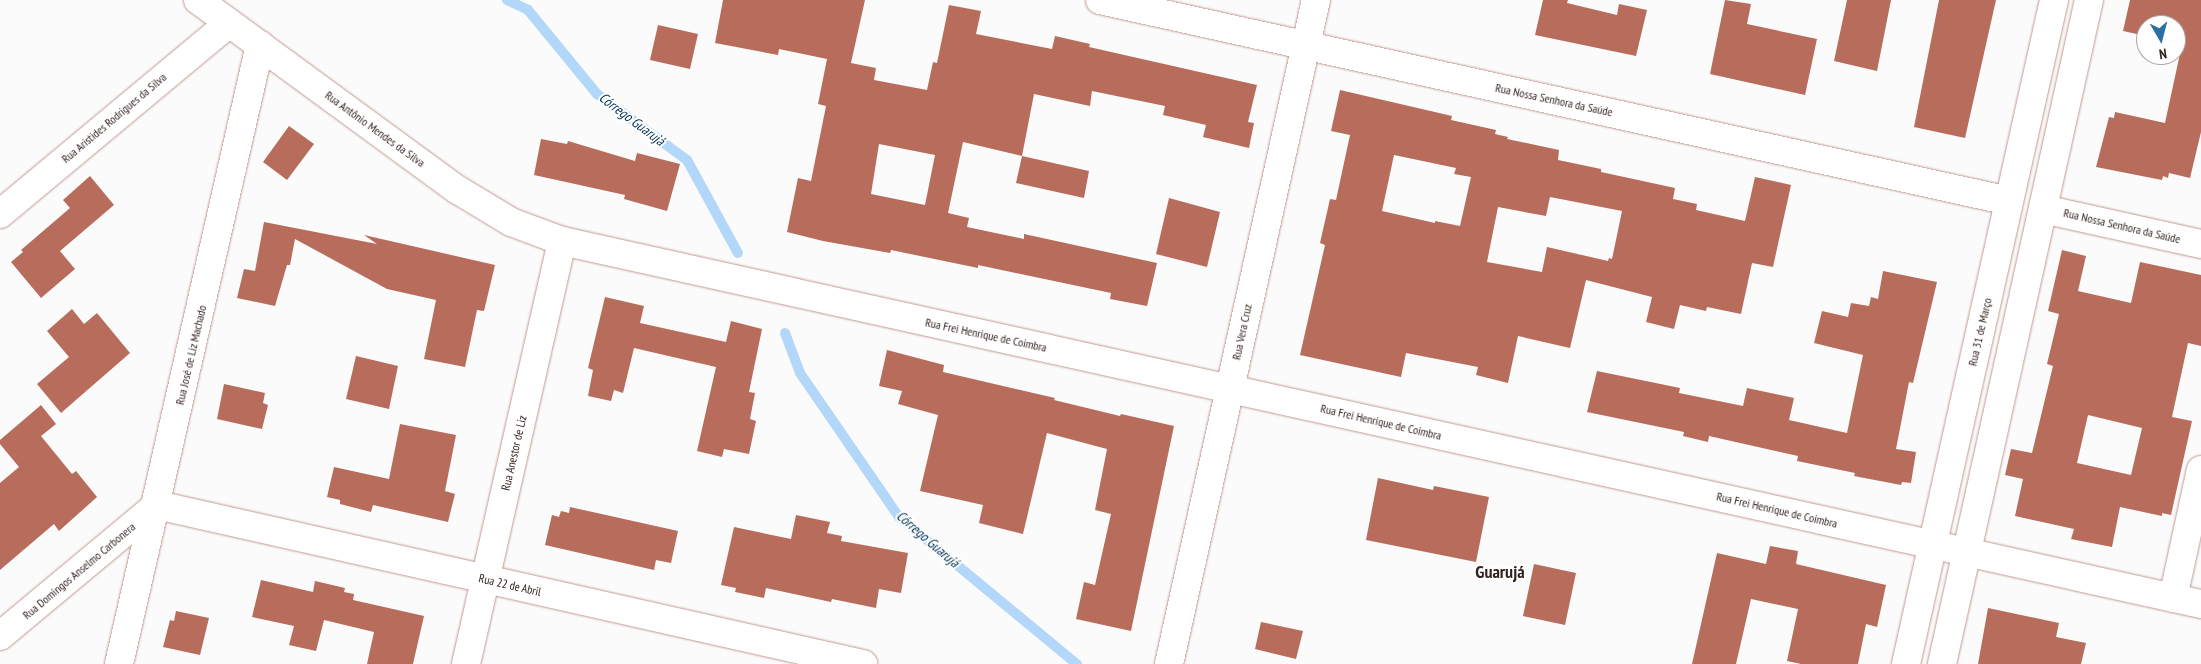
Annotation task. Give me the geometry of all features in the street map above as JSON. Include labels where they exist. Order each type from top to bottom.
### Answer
[{"type":"street","name":"Rua Antônio Mendes da Silva","points":[[198,0],[458,190],[511,222],[562,241]]},
{"type":"street","name":"Rua Nossa Senhora da Saúde","points":[[1100,0],[2009,201]]},
{"type":"street","name":"Rua Vera Cruz","points":[[1169,664],[1316,0]]},
{"type":"street","name":"Rua 31 de Março","points":[[1906,664],[2054,0]]},
{"type":"street","points":[[1942,664],[2089,0]]},
{"type":"street","name":"Rua Aristides Rodrigues da Silva","points":[[0,214],[229,23]]},
{"type":"street","name":"Rua José de Liz Machado","points":[[120,664],[260,45]]},
{"type":"street","name":"Rua Nossa Senhora da Saúde","points":[[2043,209],[2201,244]]},
{"type":"street","name":"Rua Frei Henrique de Coimbra","points":[[562,241],[2201,604]]},
{"type":"street","name":"Rua Anestor de Liz","points":[[466,664],[562,241]]},
{"type":"street","points":[[2173,598],[2201,470]]},
{"type":"street","name":"Rua 22 de Abril","points":[[157,505],[863,664]]},
{"type":"street","name":"Rua Domingos Anselmo Carbonera","points":[[0,636],[157,505]]},
{"type":"building","points":[[723,0],[865,0],[851,63],[876,68],[874,80],[927,90],[933,62],[937,63],[949,5],[981,11],[976,34],[1052,49],[1055,36],[1090,44],[1089,47],[1257,85],[1248,122],[1254,123],[1249,148],[1203,137],[1206,125],[1163,115],[1165,106],[1092,91],[1090,106],[1034,94],[1022,156],[963,142],[948,213],[969,218],[967,227],[1024,239],[1024,234],[1157,263],[1147,306],[1110,299],[1111,293],[978,265],[978,268],[891,250],[890,253],[823,241],[787,232],[798,178],[811,181],[826,106],[818,104],[827,59],[779,49],[778,55],[715,43]],"holes":[[[879,144],[935,155],[925,205],[871,194]]]},
{"type":"building","points":[[1543,0],[1568,0],[1567,3],[1617,15],[1619,4],[1647,10],[1636,56],[1535,35]]},
{"type":"building","points":[[1725,0],[1751,4],[1747,24],[1817,39],[1805,95],[1710,74]]},
{"type":"building","points":[[1847,0],[1891,0],[1877,71],[1834,61]]},
{"type":"building","points":[[1939,0],[1996,0],[1965,138],[1914,127]]},
{"type":"building","points":[[2130,0],[2201,0],[2201,132],[2190,178],[2169,173],[2168,178],[2163,176],[2162,180],[2096,167],[2109,117],[2114,118],[2115,112],[2165,123],[2178,65],[2186,65],[2186,15],[2136,15],[2136,34],[2123,31]]},
{"type":"building","points":[[658,25],[698,34],[690,69],[650,60]]},
{"type":"building","points":[[1340,90],[1452,116],[1451,120],[1496,130],[1495,134],[1508,137],[1507,139],[1559,150],[1558,160],[1601,169],[1601,172],[1675,188],[1673,199],[1697,204],[1696,210],[1745,221],[1755,177],[1791,185],[1773,267],[1752,263],[1741,314],[1707,307],[1706,311],[1680,305],[1674,329],[1646,322],[1652,297],[1586,280],[1570,348],[1518,336],[1508,383],[1476,375],[1478,367],[1406,353],[1401,377],[1300,355],[1325,245],[1320,243],[1330,199],[1336,200],[1350,135],[1331,131]],"holes":[[[1394,155],[1456,168],[1454,174],[1471,177],[1460,226],[1435,221],[1435,223],[1382,211]],[[1550,197],[1622,211],[1612,259],[1609,258],[1608,261],[1547,247],[1542,272],[1487,262],[1498,207],[1546,216]]]},
{"type":"building","points":[[289,126],[314,144],[287,180],[263,162]]},
{"type":"building","points":[[541,139],[567,144],[568,141],[635,161],[637,153],[680,164],[667,211],[624,199],[625,195],[534,175]]},
{"type":"building","points":[[1022,156],[1089,171],[1084,198],[1016,183]]},
{"type":"building","points":[[90,176],[114,205],[60,251],[75,269],[41,298],[11,262],[23,252],[21,250],[70,208],[63,200]]},
{"type":"building","points":[[1169,198],[1220,212],[1207,267],[1156,254]]},
{"type":"building","points":[[264,222],[377,244],[364,235],[495,265],[484,311],[477,310],[465,367],[424,359],[436,300],[387,289],[295,239],[290,265],[287,265],[275,306],[237,298],[244,269],[255,271]]},
{"type":"building","points":[[2062,250],[2086,256],[2078,291],[2131,303],[2140,262],[2201,275],[2201,346],[2188,343],[2172,417],[2192,421],[2171,515],[2162,513],[2162,516],[2120,507],[2112,547],[2071,539],[2074,529],[2015,516],[2023,479],[2005,475],[2011,449],[2032,453],[2053,366],[2047,364],[2059,314],[2048,311]],"holes":[[[2088,415],[2142,428],[2131,475],[2077,463]]]},
{"type":"building","points":[[1883,271],[1937,282],[1913,383],[1909,382],[1896,449],[1916,452],[1911,483],[1902,482],[1901,485],[1854,476],[1855,473],[1797,461],[1798,456],[1709,436],[1708,442],[1683,436],[1684,432],[1587,412],[1597,371],[1680,388],[1679,393],[1743,406],[1747,388],[1794,398],[1789,420],[1847,433],[1863,355],[1814,343],[1822,311],[1848,317],[1851,303],[1869,306],[1871,297],[1878,299]]},
{"type":"building","points":[[605,297],[644,306],[640,323],[726,342],[731,321],[762,329],[749,392],[755,393],[750,419],[756,421],[749,454],[724,449],[722,457],[697,451],[716,367],[634,348],[623,393],[614,390],[611,401],[588,396],[593,370],[588,368]]},
{"type":"building","points":[[72,309],[84,324],[97,313],[130,353],[61,413],[37,384],[69,357],[47,331]]},
{"type":"building","points":[[887,350],[944,365],[943,372],[1055,398],[1054,400],[1120,416],[1121,414],[1174,426],[1131,631],[1076,619],[1084,582],[1095,585],[1111,514],[1095,510],[1107,449],[1047,433],[1023,534],[979,523],[983,505],[920,491],[938,415],[898,404],[902,391],[879,386]]},
{"type":"building","points":[[356,356],[398,366],[389,409],[346,399]]},
{"type":"building","points":[[224,384],[265,393],[263,403],[268,405],[262,429],[217,419]]},
{"type":"building","points":[[41,405],[56,424],[41,436],[72,474],[76,471],[97,497],[59,531],[54,524],[0,570],[0,483],[19,467],[0,444],[0,440]]},
{"type":"building","points":[[400,424],[456,435],[445,491],[455,494],[448,522],[373,505],[371,512],[340,504],[340,500],[327,497],[334,467],[389,479]]},
{"type":"building","points":[[1378,478],[1433,490],[1434,486],[1489,497],[1476,562],[1366,540]]},
{"type":"building","points":[[570,507],[678,531],[671,563],[656,560],[654,570],[545,545],[552,515],[559,517],[561,511],[569,513]]},
{"type":"building","points":[[796,515],[830,522],[827,533],[842,536],[841,541],[908,553],[901,593],[879,589],[876,608],[832,599],[831,602],[766,588],[764,598],[735,592],[736,588],[721,585],[734,527],[791,539]]},
{"type":"building","points":[[1770,546],[1798,551],[1796,564],[1886,585],[1877,627],[1866,624],[1858,664],[1801,664],[1787,661],[1798,609],[1751,599],[1736,664],[1692,664],[1717,553],[1766,564]]},
{"type":"building","points":[[1534,564],[1576,573],[1565,625],[1523,616]]},
{"type":"building","points":[[261,580],[313,592],[315,581],[345,588],[344,592],[354,594],[353,600],[424,616],[413,664],[367,664],[374,632],[324,620],[316,651],[289,645],[294,626],[252,617]]},
{"type":"building","points":[[1988,608],[2059,623],[2056,637],[2086,643],[2081,664],[1978,664]]},
{"type":"building","points":[[176,611],[209,618],[200,655],[163,647],[170,620],[174,621]]},
{"type":"building","points":[[1261,622],[1303,631],[1296,659],[1255,649]]},
{"type":"waterway","name":"Córrego Guarujá","points":[[507,0],[528,10],[597,94],[687,160],[738,253]]},
{"type":"waterway","name":"Córrego Guarujá","points":[[785,333],[800,373],[899,517],[1077,664]]},
{"type":"district","name":"Guarujá","points":[[1500,572]]}]
